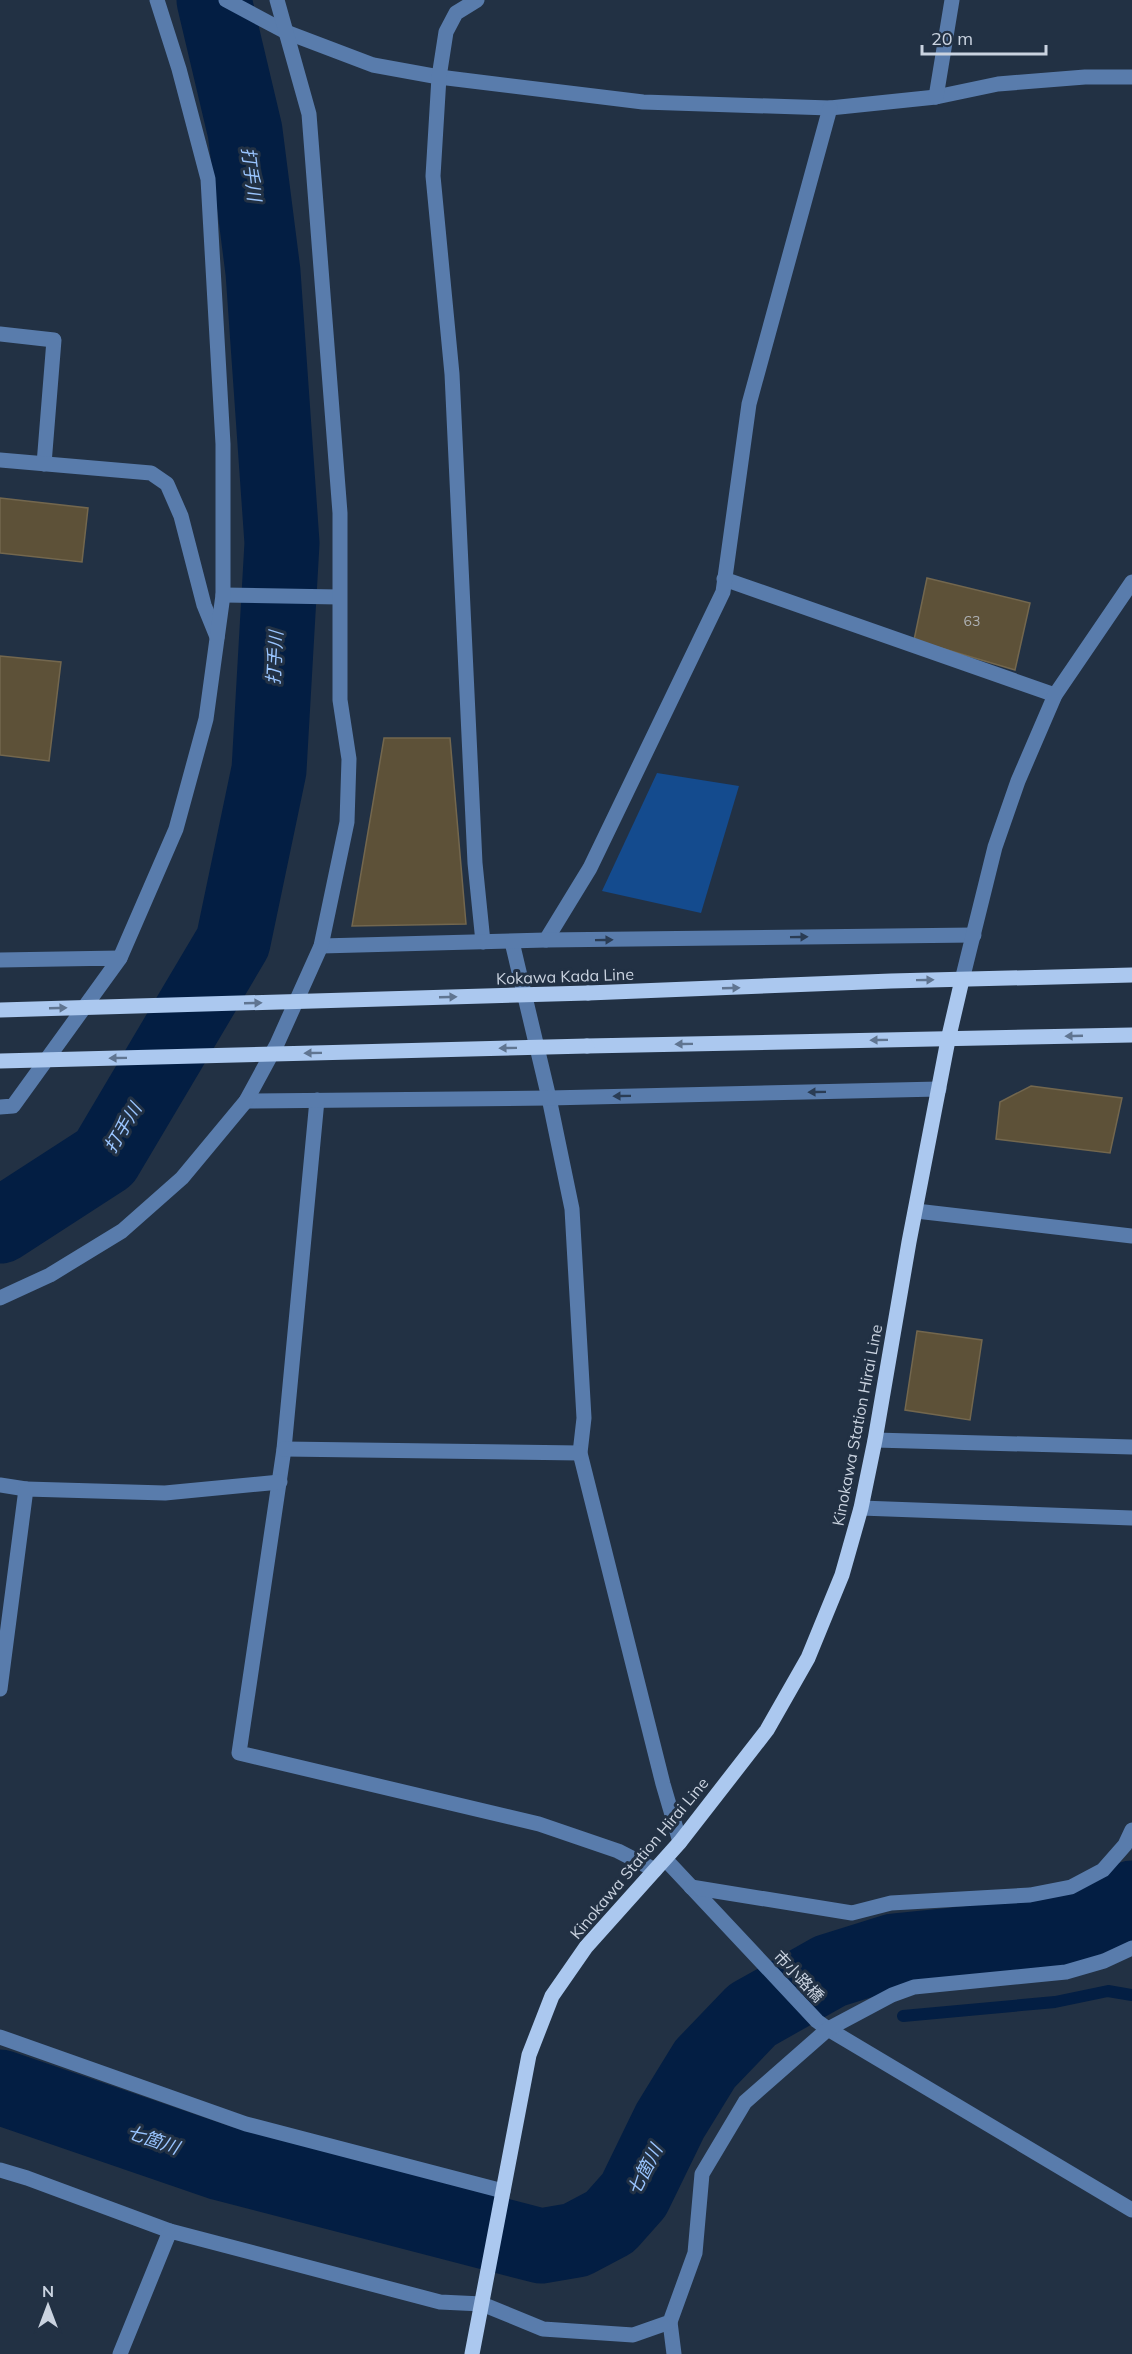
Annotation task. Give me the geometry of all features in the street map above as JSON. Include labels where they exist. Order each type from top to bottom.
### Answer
[{"type":"main road","name":"Kokawa Kada Line","points":[[0,1010],[1132,975]]},
{"type":"main road","name":"Kinokawa Station Hirai Line","points":[[472,2354],[529,2055],[552,1996],[586,1947],[680,1842],[767,1730],[807,1658],[842,1575],[861,1508],[875,1440],[948,1040],[962,980]]},
{"type":"main road","points":[[0,1061],[1132,1035]]},
{"type":"street","points":[[0,1117],[120,957],[177,829],[206,719],[218,638],[224,595],[224,444],[208,179],[179,69],[157,0]]},
{"type":"street","points":[[226,0],[280,29],[373,65],[439,78],[643,102],[830,108],[936,97],[998,84],[1132,77]]},
{"type":"street","points":[[0,1298],[51,1275],[122,1231],[182,1178],[246,1101],[277,1044],[321,946],[347,812],[349,759],[340,700],[340,513],[309,114],[280,29],[277,0]]},
{"type":"street","points":[[477,0],[456,13],[446,32],[439,78],[433,176],[453,374],[475,863],[483,942]]},
{"type":"street","points":[[936,97],[952,0]]},
{"type":"street","points":[[546,940],[590,868],[723,592],[748,404],[830,108]]},
{"type":"street","points":[[0,334],[54,340],[44,464]]},
{"type":"street","points":[[0,460],[151,473],[167,484],[181,516],[204,605],[218,638]]},
{"type":"street","points":[[724,579],[1056,695]]},
{"type":"street","points":[[962,980],[995,847],[1018,781],[1056,695],[1132,582]]},
{"type":"street","points":[[224,595],[339,597]]},
{"type":"street","points":[[321,946],[546,940],[974,935]]},
{"type":"street","points":[[512,942],[549,1098],[572,1209],[584,1418],[580,1453],[663,1784],[680,1842]]},
{"type":"street","points":[[0,960],[120,957]]},
{"type":"street","points":[[246,1101],[549,1098],[939,1089]]},
{"type":"street","points":[[317,1100],[284,1449],[239,1753],[539,1824],[660,1865]]},
{"type":"street","points":[[916,1211],[1132,1236]]},
{"type":"street","points":[[875,1440],[1132,1447]]},
{"type":"street","points":[[284,1449],[580,1453]]},
{"type":"street","points":[[0,1485],[26,1489],[165,1493],[280,1482]]},
{"type":"street","points":[[0,1689],[26,1489]]},
{"type":"street","points":[[861,1508],[1132,1518]]},
{"type":"street","points":[[691,1887],[852,1913],[891,1903],[1030,1895],[1071,1887],[1103,1870],[1125,1845],[1132,1830]]},
{"type":"street","name":"市小路橋","points":[[660,1865],[691,1887],[823,2025],[1132,2210]]},
{"type":"street","points":[[674,2354],[670,2322],[695,2253],[702,2174],[745,2102],[823,2025],[914,1986],[1066,1972],[1104,1961],[1132,1948]]},
{"type":"street","points":[[0,2037],[246,2124],[503,2191]]},
{"type":"street","points":[[0,2170],[170,2231],[440,2302],[482,2304],[543,2329],[633,2336],[670,2322]]},
{"type":"street","points":[[120,2354],[170,2231]]},
{"type":"shaded area","points":[[657,773],[739,786],[701,913],[602,891]]},
{"type":"building","points":[[0,498],[88,508],[82,562],[0,553]]},
{"type":"building","points":[[927,578],[1030,603],[1015,670],[914,640]]},
{"type":"building","points":[[0,656],[61,662],[49,761],[0,755]]},
{"type":"building","points":[[384,738],[450,738],[466,924],[352,926]]},
{"type":"building","points":[[1031,1086],[1122,1098],[1110,1153],[996,1139],[1000,1102]]},
{"type":"building","points":[[917,1331],[982,1340],[970,1420],[905,1410]]},
{"type":"waterway","name":"打手川","points":[[0,1226],[105,1158],[233,942],[269,770],[282,543],[263,272],[245,131],[214,0]]},
{"type":"waterway","name":"七箇川","points":[[0,2087],[221,2163],[541,2246],[576,2240],[610,2222],[634,2195],[670,2121],[705,2064],[752,2015],[830,1971],[894,1951],[1043,1936],[1088,1926],[1132,1898]]},
{"type":"waterway","points":[[830,1971],[854,1994]]},
{"type":"waterway","points":[[903,2016],[1055,2002],[1108,1991],[1132,1995]]}]
